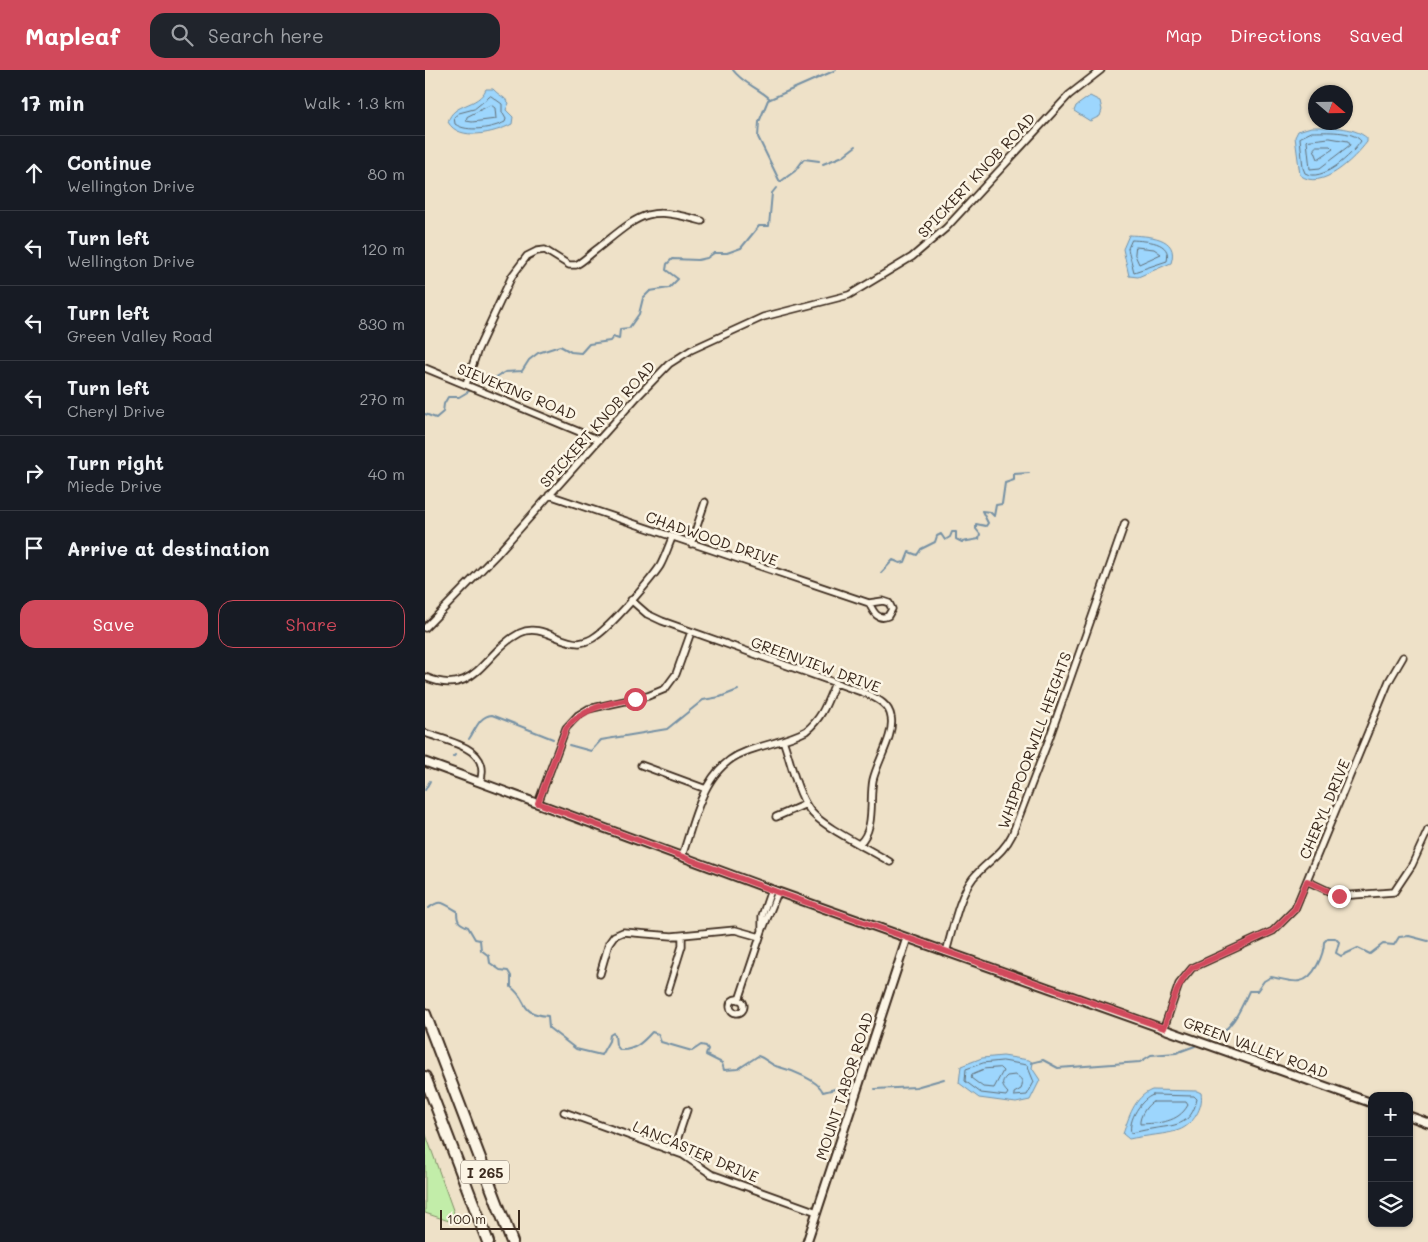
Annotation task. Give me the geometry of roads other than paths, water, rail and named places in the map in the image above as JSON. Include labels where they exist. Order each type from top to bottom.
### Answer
[{"type":"highway","name":"I 265","points":[[425,1014],[512,1242]]},
{"type":"highway","name":"I 265","points":[[425,1077],[488,1242]]},
{"type":"street","name":"SPICKERT KNOB ROAD","points":[[425,628],[498,553],[656,376],[683,354],[763,317],[849,295],[872,283],[927,247],[1069,95],[1101,70]]},
{"type":"street","points":[[466,384],[479,349],[512,276],[527,256],[537,251],[545,250],[569,266],[576,266],[634,221],[650,213],[663,212],[702,221]]},
{"type":"street","name":"SIEVEKING ROAD","points":[[425,368],[599,440]]},
{"type":"street","name":"CHADWOOD DRIVE","points":[[549,495],[869,603]]},
{"type":"street","points":[[691,544],[705,502]]},
{"type":"street","name":"WHIPPOORWILL HEIGHTS","points":[[945,952],[969,885],[979,872],[1004,849],[1012,835],[1049,739],[1125,523]]},
{"type":"street","points":[[425,677],[444,683],[461,682],[472,675],[509,641],[524,632],[542,631],[573,642],[589,641],[604,630],[657,569],[672,538]]},
{"type":"street","name":"GREENVIEW DRIVE","points":[[631,600],[651,616],[879,700],[888,708],[892,718],[891,730],[874,775],[869,826],[859,844]]},
{"type":"street","points":[[538,803],[566,728],[574,719],[588,709],[660,692],[676,674],[691,632]]},
{"type":"street","name":"CHERYL DRIVE","points":[[1164,1028],[1179,984],[1192,968],[1273,931],[1295,909],[1389,681],[1403,657]]},
{"type":"street","points":[[682,856],[706,789],[715,773],[732,758],[801,734],[815,724],[824,711],[835,683]]},
{"type":"street","points":[[425,733],[469,750],[479,757],[484,770],[480,782]]},
{"type":"street","points":[[783,740],[806,804],[812,813],[823,822],[890,862]]},
{"type":"street","name":"GREEN VALLEY ROAD","points":[[425,762],[774,891],[1368,1102]]},
{"type":"street","points":[[641,765],[706,789]]},
{"type":"street","points":[[776,817],[806,804]]},
{"type":"street","points":[[1307,881],[1339,896],[1394,892],[1412,865],[1428,830]]},
{"type":"street","points":[[739,1000],[761,934],[762,916],[774,891]]},
{"type":"street","points":[[600,974],[609,942],[619,933],[682,936],[729,930],[761,934]]},
{"type":"street","points":[[668,991],[682,946],[682,936]]},
{"type":"street","name":"MOUNT TABOR ROAD","points":[[807,1242],[907,938]]},
{"type":"street","points":[[673,1152],[687,1110]]},
{"type":"street","name":"LANCASTER DRIVE","points":[[564,1112],[673,1152],[695,1162],[711,1174],[817,1212]]},
{"type":"street","points":[[1413,1117],[1428,1123]]},
{"type":"water","points":[[486,89],[493,89],[509,103],[506,110],[513,117],[512,124],[487,133],[478,134],[460,132],[453,128],[448,122],[455,111],[472,103]]},
{"type":"water","points":[[1090,96],[1100,101],[1102,110],[1100,116],[1090,121],[1074,111],[1076,106]]},
{"type":"water","points":[[1308,128],[1308,130],[1352,130],[1367,138],[1367,142],[1354,157],[1337,171],[1327,177],[1308,179],[1300,175],[1295,137],[1298,131]]},
{"type":"water","points":[[1129,235],[1153,237],[1166,243],[1171,247],[1173,254],[1171,263],[1138,277],[1129,276],[1123,249]]},
{"type":"water","points":[[1003,1056],[1029,1060],[1033,1063],[1032,1068],[1040,1080],[1030,1100],[1016,1103],[979,1098],[959,1083],[961,1066],[982,1058]]},
{"type":"water","points":[[1152,1090],[1197,1091],[1201,1093],[1199,1110],[1193,1120],[1184,1128],[1169,1133],[1129,1139],[1123,1134],[1130,1114],[1141,1097]]},
{"type":"waterway","points":[[733,70],[770,99]]},
{"type":"waterway","points":[[819,161],[804,159],[795,171],[780,182],[758,137],[759,122],[768,100],[836,70]]},
{"type":"waterway","points":[[823,164],[843,156],[856,146]]},
{"type":"waterway","points":[[482,385],[505,372],[522,371],[529,360],[538,353],[560,346],[571,352],[581,353],[589,344],[610,341],[613,337],[619,339],[620,329],[629,328],[639,314],[643,298],[650,291],[669,288],[678,279],[666,270],[667,264],[672,259],[698,260],[707,258],[714,253],[727,253],[741,248],[759,226],[769,226],[772,193],[776,188]]},
{"type":"waterway","points":[[425,414],[436,418],[443,412],[444,404],[448,397],[459,397],[471,390]]},
{"type":"waterway","points":[[881,573],[893,560],[900,563],[905,562],[909,552],[917,555],[921,549],[935,542],[937,536],[941,534],[945,540],[950,537],[952,532],[956,532],[956,539],[962,542],[979,539],[980,534],[976,529],[976,524],[986,526],[988,523],[982,511],[990,512],[994,516],[996,505],[1002,504],[1005,483],[1014,480],[1014,474],[1029,473]]},
{"type":"waterway","points":[[569,745],[591,751],[601,740],[667,729],[703,700],[720,697],[738,690]]},
{"type":"waterway","points":[[469,739],[481,720],[492,715],[553,739]]},
{"type":"waterway","points":[[425,790],[430,781]]},
{"type":"waterway","points":[[429,908],[437,903],[443,903],[457,911],[459,921],[468,927],[475,939],[480,940],[481,950],[489,956],[490,963],[500,970],[508,971],[511,976],[511,987],[517,992],[525,1006],[532,1012],[548,1016],[549,1028],[576,1049],[601,1055],[609,1041],[610,1035],[613,1033],[616,1045],[620,1050],[630,1049],[642,1042],[652,1032],[658,1034],[661,1042],[692,1051],[701,1045],[706,1046],[708,1049],[706,1055],[722,1063],[724,1070],[738,1069],[758,1056],[816,1083],[823,1092],[839,1088]]},
{"type":"waterway","points":[[1210,1038],[1217,1036],[1229,1026],[1249,991],[1257,991],[1264,981],[1271,977],[1289,981],[1300,981],[1310,976],[1322,953],[1324,942],[1328,938],[1335,938],[1339,942],[1336,953],[1341,956],[1358,948],[1370,954],[1383,944],[1394,945],[1399,937],[1409,936],[1428,941]]},
{"type":"waterway","points":[[1031,1063],[1043,1060],[1058,1068],[1140,1062],[1151,1055],[1176,1053],[1195,1046]]},
{"type":"waterway","points":[[875,1089],[916,1087],[944,1079]]}]
